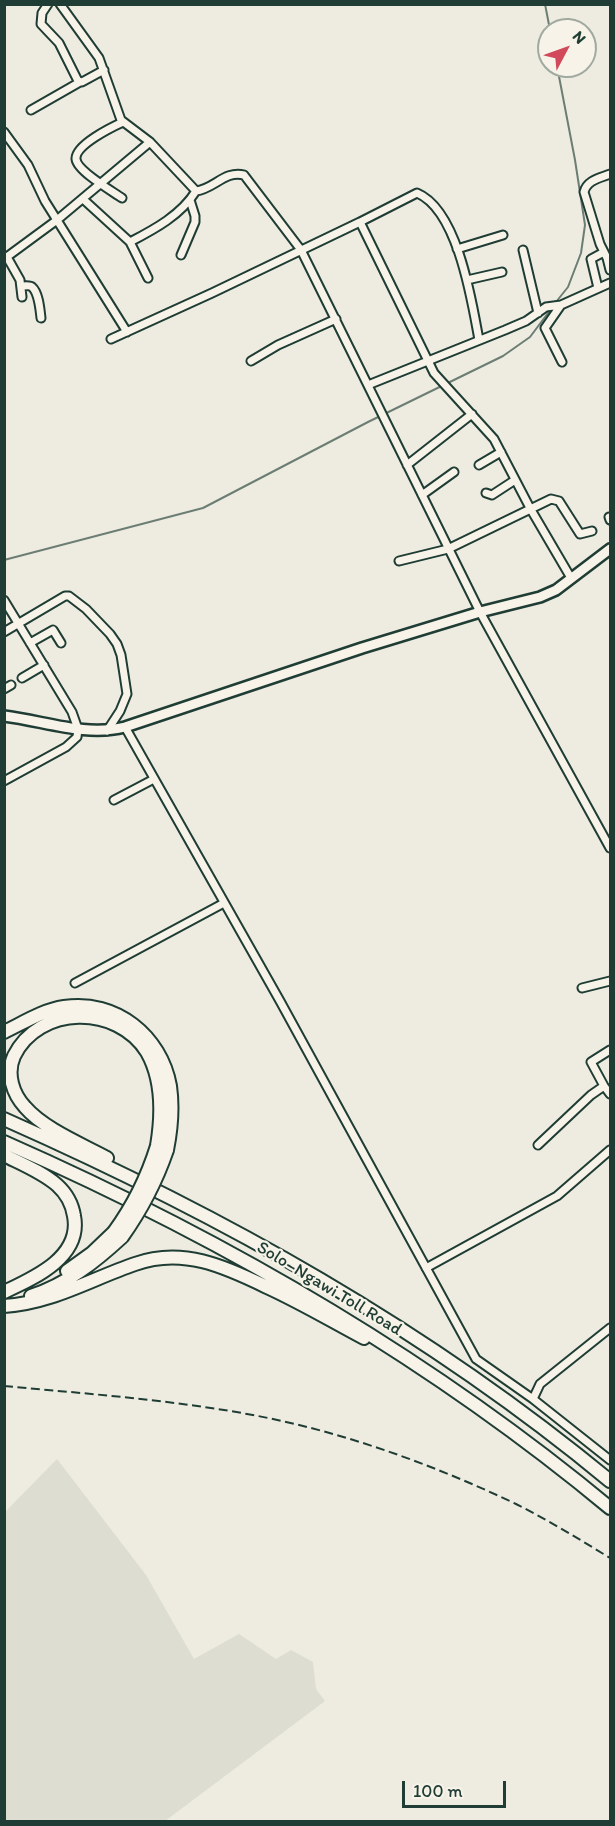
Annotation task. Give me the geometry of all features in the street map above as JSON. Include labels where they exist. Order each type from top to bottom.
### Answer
[{"type":"highway","points":[[4,1032],[40,1015],[65,1007],[100,1008],[116,1014],[131,1023],[152,1042],[164,1066],[170,1087],[171,1107],[170,1132],[118,1234],[88,1267],[72,1277],[34,1295],[4,1304]]},
{"type":"highway","points":[[162,1148],[158,1081],[145,1050],[126,1032],[104,1020],[71,1017],[43,1025],[25,1039],[13,1060],[12,1083],[16,1095],[35,1117],[215,1219]]},
{"type":"highway","name":"Solo–Ngawi Toll Road","points":[[4,1119],[215,1219],[295,1263],[447,1358],[610,1481]]},
{"type":"highway","name":"Solo–Ngawi Toll Road","points":[[4,1142],[214,1243],[349,1320],[441,1380],[514,1432],[610,1508]]},
{"type":"highway","points":[[4,1155],[56,1184],[67,1195],[75,1223],[67,1250],[46,1270],[4,1293]]},
{"type":"highway","points":[[4,1293],[45,1283],[72,1268],[118,1234]]},
{"type":"highway","points":[[4,1304],[42,1300],[69,1292],[135,1263],[154,1259],[189,1258],[224,1267],[288,1297],[441,1380]]},
{"type":"main road","points":[[4,716],[78,729],[107,730],[125,727],[351,651],[480,612],[540,597],[556,590],[610,549]]},
{"type":"street","points":[[48,4],[42,14],[41,24],[59,43],[75,77],[80,82]]},
{"type":"street","points":[[60,4],[96,52],[123,122],[150,142],[196,191]]},
{"type":"street","points":[[31,110],[104,70]]},
{"type":"street","points":[[122,198],[100,183],[76,161],[77,153],[97,135],[123,122]]},
{"type":"street","points":[[4,132],[28,165],[42,195],[127,332]]},
{"type":"street","points":[[22,297],[18,275],[6,258],[57,220],[150,142]]},
{"type":"street","points":[[610,170],[591,182],[584,190],[610,270]]},
{"type":"street","points":[[130,242],[158,227],[190,200],[196,191],[230,175],[244,175],[301,250],[480,612],[610,848]]},
{"type":"street","points":[[111,339],[417,193],[424,196],[434,206],[453,236],[467,280],[479,340]]},
{"type":"street","points":[[83,199],[130,242],[148,278]]},
{"type":"street","points":[[181,255],[195,222],[190,200]]},
{"type":"street","points":[[360,222],[429,362],[444,385],[494,439],[530,508],[571,578]]},
{"type":"street","points":[[457,249],[503,236]]},
{"type":"street","points":[[523,250],[538,313]]},
{"type":"street","points":[[598,288],[591,259],[604,252]]},
{"type":"street","points":[[467,280],[502,272]]},
{"type":"street","points":[[368,385],[526,321],[546,307],[555,306],[610,283]]},
{"type":"street","points":[[21,286],[30,286],[33,289],[41,318]]},
{"type":"street","points":[[555,306],[545,328],[562,362]]},
{"type":"street","points":[[251,361],[278,345],[336,319]]},
{"type":"street","points":[[407,465],[472,414]]},
{"type":"street","points":[[479,465],[501,452]]},
{"type":"street","points":[[422,495],[454,472]]},
{"type":"street","points":[[486,493],[492,495],[515,480]]},
{"type":"street","points":[[399,561],[448,549],[551,499],[556,499],[580,534],[592,531]]},
{"type":"street","points":[[4,632],[65,596],[69,596],[86,609],[110,634],[121,655],[127,694],[120,711],[107,730]]},
{"type":"street","points":[[4,600],[72,712],[78,729],[78,737],[66,747],[4,781]]},
{"type":"street","points":[[30,643],[53,630],[62,644]]},
{"type":"street","points":[[22,678],[44,665]]},
{"type":"street","points":[[125,727],[476,1359],[533,1399],[610,1460]]},
{"type":"street","points":[[114,800],[154,778]]},
{"type":"street","points":[[75,983],[224,903]]},
{"type":"street","points":[[582,988],[610,981]]},
{"type":"street","points":[[610,1050],[591,1062],[610,1094]]},
{"type":"street","points":[[538,1145],[591,1095],[604,1086]]},
{"type":"street","points":[[426,1268],[560,1193],[610,1150]]},
{"type":"street","points":[[533,1399],[540,1384],[610,1328]]},
{"type":"shaded area","points":[[57,1459],[146,1575],[194,1659],[239,1634],[276,1659],[291,1650],[313,1662],[316,1689],[325,1701],[165,1821],[5,1821],[5,1512]]},
{"type":"waterway","points":[[545,4],[548,18]]},
{"type":"waterway","points":[[556,302],[568,287],[581,253],[585,225],[559,78]]},
{"type":"waterway","points":[[4,560],[203,508],[368,422],[503,356],[530,337],[551,309]]},
{"type":"railway","points":[[4,1386],[195,1406],[258,1416],[324,1431],[422,1464],[485,1490],[540,1517],[610,1558]]}]
